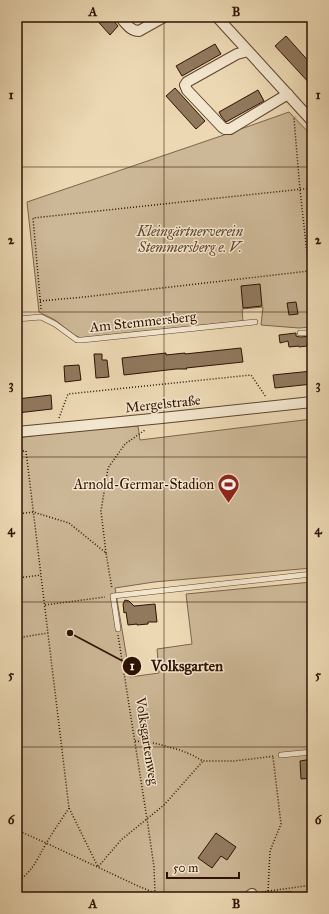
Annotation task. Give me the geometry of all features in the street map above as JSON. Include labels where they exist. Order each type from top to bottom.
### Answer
[{"type":"street","points":[[120,17],[131,29],[135,31],[139,31],[164,17]]},
{"type":"street","points":[[221,18],[248,51],[312,121]]},
{"type":"street","points":[[248,51],[237,54],[187,82],[185,85],[187,90],[225,129],[230,128],[288,94]]},
{"type":"street","name":"Mergelstraße","points":[[17,432],[312,402]]},
{"type":"lane","points":[[17,319],[41,317]]},
{"type":"lane","name":"Am Stemmersberg","points":[[41,317],[55,324],[77,340],[255,322]]},
{"type":"lane","points":[[300,333],[310,333],[312,331]]},
{"type":"lane","points":[[118,629],[112,596],[312,574]]},
{"type":"lane","points":[[281,755],[312,752]]},
{"type":"path","points":[[40,301],[84,298],[309,271],[294,119],[301,109]]},
{"type":"path","points":[[41,317],[32,218],[312,188]]},
{"type":"path","points":[[56,428],[68,394],[251,375],[272,406]]},
{"type":"path","points":[[45,605],[112,596],[101,511],[108,468],[125,444],[145,430]]},
{"type":"path","points":[[17,451],[26,451],[69,808],[98,867]]},
{"type":"path","points":[[17,514],[34,512],[69,523],[106,553]]},
{"type":"path","points":[[17,578],[41,575]]},
{"type":"path","name":"Volksgartenweg","points":[[118,629],[148,819],[154,867],[155,893]]},
{"type":"path","points":[[17,638],[48,633]]},
{"type":"path","points":[[17,650],[23,637]]},
{"type":"path","points":[[135,741],[154,743],[180,750],[203,761],[234,761],[281,755]]},
{"type":"path","points":[[268,891],[270,851],[281,824],[273,756]]},
{"type":"path","points":[[98,867],[121,840],[164,805],[203,761]]},
{"type":"path","points":[[17,882],[33,867],[46,843],[69,808]]},
{"type":"path","points":[[17,830],[155,893],[160,897]]},
{"type":"path","points":[[250,896],[268,891],[312,884]]},
{"type":"green space","name":"Kleingärtnerverein Stemmersberg e. V.","points":[[289,112],[312,136],[312,327],[299,328],[261,325],[263,307],[242,309],[243,321],[81,338],[74,335],[55,320],[39,312],[27,202]]},
{"type":"green space","points":[[312,419],[312,568],[154,582],[115,588],[130,677],[159,673],[157,649],[192,644],[186,594],[312,582],[312,897],[291,897],[291,891],[268,897],[17,897],[17,438],[61,432],[138,426],[140,440]]},
{"type":"building","points":[[94,17],[110,17],[118,26],[110,35]]},
{"type":"building","points":[[286,36],[312,65],[312,86],[275,46]]},
{"type":"building","points":[[215,44],[221,54],[182,76],[176,66]]},
{"type":"building","points":[[175,88],[205,121],[196,129],[166,96]]},
{"type":"building","points":[[258,90],[264,101],[226,122],[219,112]]},
{"type":"building","points":[[260,284],[262,306],[243,308],[241,286]]},
{"type":"building","points":[[296,302],[298,314],[289,315],[287,303]]},
{"type":"building","points":[[296,333],[296,336],[300,337],[312,336],[312,343],[307,344],[307,346],[289,347],[288,341],[280,343],[279,335]]},
{"type":"building","points":[[241,348],[243,362],[124,375],[122,358],[166,353],[166,355],[185,354]]},
{"type":"building","points":[[94,354],[102,354],[102,360],[107,360],[109,377],[96,378]]},
{"type":"building","points":[[79,365],[81,380],[65,382],[64,366]]},
{"type":"building","points":[[312,371],[312,384],[275,388],[273,375]]},
{"type":"building","points":[[51,395],[52,409],[17,413],[17,399]]},
{"type":"building","points":[[125,600],[129,601],[134,606],[155,604],[157,622],[128,625],[126,612],[124,613],[123,604]]},
{"type":"building","points":[[312,759],[312,778],[301,779],[300,761]]},
{"type":"building","points":[[216,833],[236,847],[227,860],[221,856],[212,868],[198,858]]},
{"type":"place","name":"Arnold-Germar-Stadion","points":[[229,504]]},
{"type":"place","name":"Volksgarten","points":[[70,633]]}]
